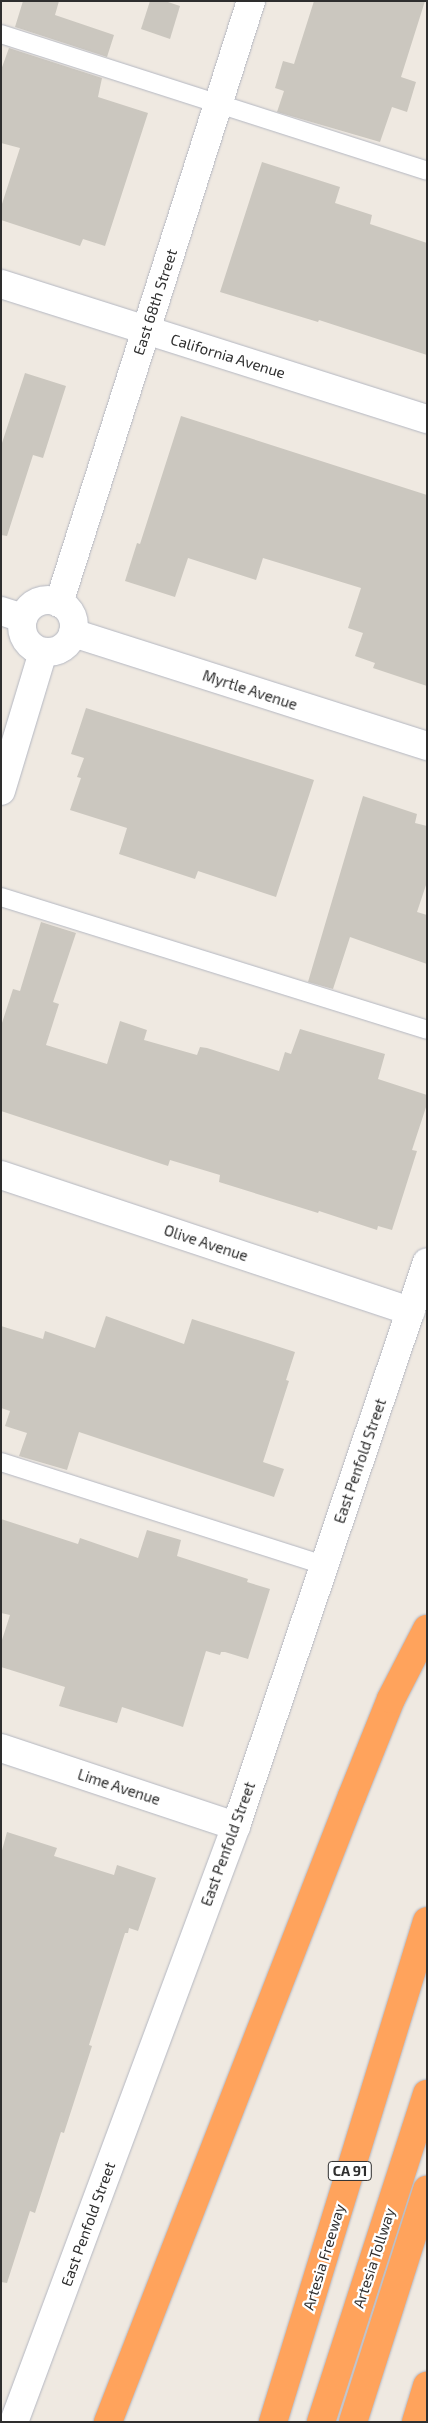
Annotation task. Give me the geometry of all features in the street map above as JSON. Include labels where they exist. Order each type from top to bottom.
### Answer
[{"type":"highway","points":[[108,2422],[391,1699],[427,1629]]},
{"type":"highway","name":"Artesia Freeway","points":[[273,2422],[427,1921]]},
{"type":"highway","name":"Artesia Tollway","points":[[321,2422],[427,2094]]},
{"type":"highway","name":"Artesia Tollway","points":[[353,2422],[427,2190]]},
{"type":"highway","points":[[416,2422],[427,2386]]},
{"type":"street","name":"East 68th Street","points":[[59,603],[251,1]]},
{"type":"street","name":"California Avenue","points":[[1,284],[427,419]]},
{"type":"street","points":[[51,600],[59,603],[70,612],[74,626],[73,633],[64,646],[58,650],[43,652],[35,649],[23,635],[12,614],[34,604],[51,600]]},
{"type":"street","name":"Myrtle Avenue","points":[[73,633],[427,746]]},
{"type":"street","points":[[1,791],[43,652]]},
{"type":"street","name":"Olive Avenue","points":[[1,1175],[411,1311]]},
{"type":"street","name":"East Penfold Street","points":[[14,2422],[236,1826],[427,1262]]},
{"type":"street","name":"Lime Avenue","points":[[1,1748],[236,1826]]},
{"type":"lane","points":[[1,34],[219,102],[427,171]]},
{"type":"lane","points":[[1,897],[427,1030]]},
{"type":"lane","points":[[1,1462],[324,1565]]},
{"type":"building","points":[[23,1],[59,1],[55,15],[114,35],[107,57],[15,27]]},
{"type":"building","points":[[150,1],[165,1],[180,6],[170,39],[141,29]]},
{"type":"building","points":[[314,1],[425,1],[401,77],[416,82],[407,112],[392,107],[380,142],[277,112],[284,91],[275,88],[283,61],[294,64]]},
{"type":"building","points":[[9,48],[102,78],[98,97],[148,113],[105,246],[83,239],[80,246],[1,220],[1,207],[20,148],[1,143],[1,70]]},
{"type":"building","points":[[262,162],[340,187],[335,203],[372,215],[370,224],[427,243],[427,355],[319,320],[318,322],[220,292]]},
{"type":"building","points":[[25,373],[66,386],[43,458],[33,455],[7,536],[1,535],[1,446]]},
{"type":"building","points":[[181,416],[427,495],[427,686],[373,668],[375,663],[355,656],[363,633],[348,628],[361,588],[263,558],[256,580],[188,558],[175,597],[125,581],[137,543],[140,544]]},
{"type":"building","points":[[86,708],[314,780],[276,897],[198,871],[195,879],[119,854],[127,828],[70,810],[81,778],[77,777],[84,758],[71,754]]},
{"type":"building","points":[[363,796],[417,814],[415,823],[427,826],[427,882],[417,912],[427,915],[427,964],[350,937],[333,989],[308,982]]},
{"type":"building","points":[[41,922],[76,933],[53,1002],[59,1004],[46,1045],[107,1064],[120,1021],[147,1030],[144,1040],[197,1055],[200,1047],[207,1048],[279,1071],[285,1052],[291,1054],[300,1029],[385,1054],[378,1079],[427,1095],[427,1104],[412,1150],[417,1151],[392,1230],[378,1226],[377,1230],[319,1211],[318,1213],[219,1182],[220,1175],[170,1160],[168,1166],[1,1111],[1,1026],[13,989],[20,991]]},
{"type":"building","points":[[106,1316],[184,1344],[192,1319],[295,1352],[286,1380],[289,1381],[263,1462],[284,1469],[274,1497],[79,1432],[67,1470],[19,1456],[27,1433],[5,1426],[10,1411],[1,1408],[1,1326],[43,1339],[45,1331],[95,1348]]},
{"type":"building","points":[[1,1519],[78,1544],[80,1538],[138,1558],[147,1530],[181,1540],[177,1556],[248,1579],[247,1582],[270,1589],[248,1659],[225,1652],[221,1652],[220,1655],[206,1651],[183,1727],[122,1707],[117,1723],[59,1706],[65,1687],[1,1667],[1,1643],[10,1615],[1,1613]]},
{"type":"building","points":[[7,1832],[57,1848],[54,1856],[114,1875],[117,1865],[156,1878],[138,1931],[129,1928],[128,1933],[125,1933],[89,2045],[92,2046],[64,2133],[61,2132],[35,2213],[30,2211],[7,2283],[1,2282],[1,1854]]}]
